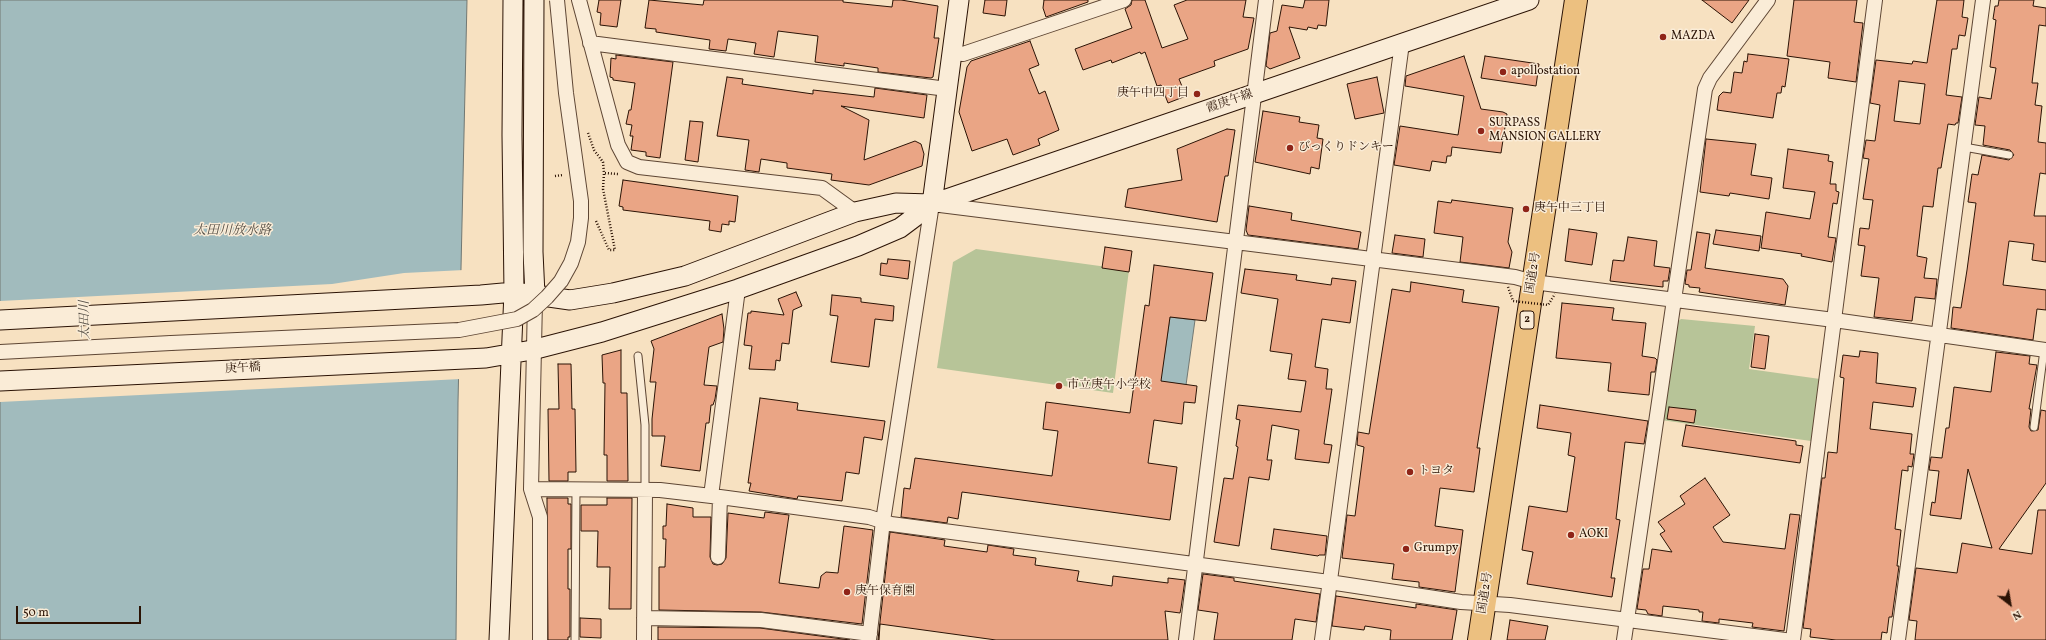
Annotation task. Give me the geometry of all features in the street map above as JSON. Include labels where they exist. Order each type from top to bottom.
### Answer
[{"type":"highway","name":"国道2号","points":[[1479,640],[1576,0]]},
{"type":"street","points":[[499,640],[514,292],[512,135],[513,0]]},
{"type":"street","points":[[534,0],[533,252],[535,295],[532,350],[531,488],[540,517],[540,640]]},
{"type":"street","points":[[0,352],[171,342],[458,330],[504,323],[517,319],[532,310],[547,297],[561,281],[571,263],[578,242],[581,218],[581,201],[566,93],[557,0]]},
{"type":"street","points":[[578,0],[618,144],[627,162],[639,167],[822,188],[855,212]]},
{"type":"street","points":[[644,618],[761,620],[869,637],[883,521],[932,204],[959,0]]},
{"type":"street","points":[[952,53],[963,54],[1106,3],[1124,0]]},
{"type":"street","points":[[1186,640],[1266,0]]},
{"type":"street","name":"霞庚午線","points":[[932,204],[1529,0]]},
{"type":"street","points":[[1624,640],[1707,83],[1768,0]]},
{"type":"street","points":[[1793,640],[1875,0]]},
{"type":"street","points":[[1898,640],[1983,0]]},
{"type":"street","points":[[590,43],[947,89]]},
{"type":"street","points":[[1322,640],[1402,43]]},
{"type":"street","points":[[0,320],[481,295],[514,292],[570,300],[613,293],[685,276],[855,212],[896,203],[932,204],[1515,277],[1533,282],[1834,320],[2045,350]]},
{"type":"street","name":"庚午橋","points":[[0,380],[486,358],[511,354],[602,332],[738,289],[858,246],[900,228],[932,204]]},
{"type":"street","points":[[718,557],[718,509],[715,497],[738,289]]},
{"type":"street","points":[[511,354],[535,295]]},
{"type":"street","points":[[531,488],[645,491],[660,490],[869,517],[899,525],[1329,582],[1461,602],[1484,603],[1627,619],[1785,640]]},
{"type":"street","points":[[644,640],[645,491]]},
{"type":"lane","points":[[1964,147],[2009,154]]},
{"type":"lane","points":[[2034,426],[2045,350]]},
{"type":"lane","points":[[638,356],[644,425],[645,491]]},
{"type":"lane","points":[[575,640],[576,489]]},
{"type":"path","points":[[586,126],[594,150],[603,162],[604,173],[624,175]]},
{"type":"path","points":[[1508,288],[1513,301],[1548,305],[1555,294]]},
{"type":"green space","points":[[976,249],[1129,270],[1113,393],[937,368],[953,262]]},
{"type":"green space","points":[[1681,319],[1755,326],[1749,369],[1820,379],[1811,441],[1661,420],[1676,323]]},
{"type":"water","name":"太田川放水路","points":[[0,0],[467,0],[458,402],[456,640],[0,640]]},
{"type":"water","points":[[1170,317],[1195,320],[1186,385],[1150,380],[1164,358]]},
{"type":"pier","points":[[464,270],[461,379],[0,402],[0,301],[332,284],[404,273]]},
{"type":"building","points":[[599,0],[621,0],[617,27],[600,25],[601,13],[597,12]]},
{"type":"building","points":[[649,0],[703,5],[704,0],[843,0],[843,2],[892,7],[893,0],[901,0],[938,6],[934,38],[939,38],[933,77],[878,72],[878,68],[844,63],[844,66],[815,62],[818,36],[778,31],[774,57],[754,54],[756,43],[728,39],[726,51],[709,49],[710,40],[656,32],[656,29],[645,28]]},
{"type":"building","points":[[985,0],[1007,0],[1005,16],[983,13]]},
{"type":"building","points":[[1044,0],[1088,0],[1088,2],[1046,17],[1043,8]]},
{"type":"building","points":[[1132,0],[1145,0],[1162,48],[1188,39],[1174,5],[1187,0],[1246,0],[1243,17],[1254,18],[1248,49],[1214,61],[1215,66],[1179,79],[1186,96],[1168,103],[1161,85],[1157,86],[1145,52],[1141,54],[1140,52],[1112,63],[1111,60],[1083,70],[1075,49],[1132,28],[1125,9],[1131,5]]},
{"type":"building","points":[[1305,0],[1329,0],[1326,26],[1318,25],[1317,29],[1308,27],[1307,30],[1289,27],[1300,58],[1270,69],[1266,66],[1270,33],[1277,31],[1282,5],[1303,8]]},
{"type":"building","points":[[1702,0],[1749,0],[1732,23]]},
{"type":"building","points":[[1794,0],[1857,0],[1854,22],[1863,23],[1856,82],[1828,78],[1830,62],[1787,56]]},
{"type":"building","points":[[1937,0],[1964,0],[1962,17],[1968,18],[1965,36],[1959,35],[1957,49],[1952,49],[1946,95],[1962,97],[1958,123],[1955,125],[1948,124],[1941,168],[1938,168],[1933,207],[1923,206],[1917,256],[1927,258],[1924,278],[1937,279],[1935,299],[1915,297],[1912,321],[1874,317],[1879,278],[1861,276],[1865,246],[1858,245],[1860,228],[1869,229],[1873,200],[1863,199],[1869,159],[1863,158],[1866,140],[1875,141],[1880,105],[1870,103],[1876,60],[1912,64],[1913,61],[1927,63]],"holes":[[[1899,81],[1925,84],[1920,124],[1894,121]]]},
{"type":"building","points":[[1999,0],[2034,0],[2033,6],[2046,8],[2046,26],[2039,25],[2032,83],[2038,83],[2035,105],[2042,106],[2038,142],[2046,143],[2046,174],[2040,173],[2034,216],[2046,216],[2046,262],[2032,260],[2034,244],[2009,241],[2003,285],[2046,290],[2046,310],[2037,309],[2033,340],[1951,328],[1953,307],[1961,308],[1967,270],[1976,203],[1968,202],[1972,174],[1978,175],[1982,155],[2009,160],[2014,155],[2010,150],[1983,145],[1985,126],[1975,125],[1979,97],[1991,99],[1996,68],[1990,67],[1996,20],[1993,19],[1995,6],[1998,6]]},
{"type":"building","points":[[1030,41],[1039,65],[1029,69],[1039,94],[1045,91],[1059,130],[1038,139],[1040,145],[1013,155],[1007,139],[972,151],[959,112],[967,67],[971,61]]},
{"type":"building","points":[[1748,54],[1789,59],[1785,87],[1782,86],[1781,93],[1777,93],[1773,118],[1717,110],[1719,96],[1723,92],[1731,93],[1734,72],[1742,73],[1744,61],[1747,62]]},
{"type":"building","points":[[616,55],[673,62],[660,158],[646,156],[646,152],[631,150],[633,136],[630,136],[632,125],[626,124],[629,110],[631,110],[635,83],[613,80],[613,78],[610,77],[611,58],[616,59]]},
{"type":"building","points":[[1464,56],[1481,109],[1503,112],[1507,114],[1501,153],[1452,147],[1451,156],[1447,156],[1446,163],[1432,161],[1430,171],[1394,165],[1400,126],[1458,135],[1464,96],[1405,86],[1406,76]]},
{"type":"building","points":[[1485,56],[1539,64],[1536,86],[1481,78]]},
{"type":"building","points":[[727,77],[743,79],[742,84],[813,94],[813,90],[874,97],[875,88],[927,95],[924,118],[841,106],[869,120],[864,160],[915,141],[921,144],[924,154],[922,166],[869,185],[831,180],[832,174],[787,168],[787,163],[761,159],[759,172],[745,170],[749,140],[717,136]]},
{"type":"building","points":[[1377,77],[1384,113],[1355,119],[1347,84]]},
{"type":"building","points":[[1263,111],[1300,117],[1299,122],[1319,125],[1317,138],[1323,139],[1319,169],[1311,167],[1310,174],[1255,162]]},
{"type":"building","points":[[690,121],[703,122],[698,162],[685,160]]},
{"type":"building","points":[[1227,129],[1235,130],[1228,176],[1225,176],[1217,222],[1125,207],[1128,189],[1182,180],[1177,149]]},
{"type":"building","points":[[1706,139],[1756,144],[1751,175],[1772,178],[1769,199],[1730,193],[1729,196],[1700,192]]},
{"type":"building","points":[[1788,149],[1829,155],[1828,161],[1833,162],[1830,184],[1836,184],[1836,191],[1839,192],[1837,204],[1833,203],[1828,237],[1836,238],[1832,262],[1801,256],[1802,254],[1761,248],[1766,212],[1810,219],[1815,192],[1783,188]]},
{"type":"building","points":[[623,180],[738,196],[735,222],[729,221],[729,225],[722,224],[721,232],[709,230],[710,221],[623,210],[623,207],[619,206]]},
{"type":"building","points":[[1452,200],[1513,208],[1508,242],[1512,252],[1509,268],[1460,262],[1463,237],[1434,233],[1438,201],[1451,203]]},
{"type":"building","points":[[1249,206],[1292,213],[1291,220],[1361,232],[1358,249],[1248,235],[1246,230]]},
{"type":"building","points":[[1569,229],[1597,233],[1592,265],[1565,261]]},
{"type":"building","points":[[1716,230],[1761,236],[1759,251],[1713,244]]},
{"type":"building","points":[[1697,232],[1710,234],[1705,268],[1783,279],[1788,286],[1785,305],[1699,292],[1700,288],[1689,287],[1689,285],[1685,284],[1687,270],[1691,270]]},
{"type":"building","points":[[1395,235],[1425,239],[1423,257],[1392,253]]},
{"type":"building","points":[[1628,237],[1657,241],[1654,266],[1670,268],[1668,281],[1663,281],[1663,287],[1610,281],[1613,260],[1624,261]]},
{"type":"building","points":[[1105,247],[1132,251],[1129,272],[1102,268]]},
{"type":"building","points":[[888,259],[910,261],[908,279],[880,275],[881,263],[887,264]]},
{"type":"building","points":[[1154,265],[1213,273],[1206,321],[1170,317],[1161,381],[1197,386],[1195,403],[1184,402],[1182,424],[1154,420],[1148,463],[1177,467],[1170,520],[962,492],[958,519],[948,517],[947,523],[901,517],[904,488],[910,489],[915,458],[1052,476],[1058,431],[1043,429],[1046,402],[1130,413],[1145,305],[1149,306]]},
{"type":"building","points":[[1245,269],[1297,275],[1296,280],[1331,285],[1332,278],[1356,281],[1350,323],[1322,319],[1315,367],[1328,369],[1326,389],[1332,389],[1324,444],[1332,445],[1329,463],[1295,459],[1299,430],[1272,425],[1267,460],[1272,460],[1269,480],[1249,477],[1239,546],[1214,542],[1224,478],[1233,479],[1240,420],[1236,419],[1238,405],[1301,412],[1306,381],[1288,379],[1292,354],[1270,351],[1278,299],[1241,293]]},
{"type":"building","points":[[1411,282],[1464,290],[1462,302],[1499,307],[1477,448],[1480,448],[1474,492],[1440,488],[1435,526],[1463,530],[1455,592],[1419,587],[1419,582],[1392,579],[1394,564],[1342,558],[1347,515],[1355,516],[1364,447],[1357,445],[1358,432],[1369,434],[1392,289],[1410,292]]},
{"type":"building","points":[[796,292],[802,306],[793,310],[789,344],[782,343],[780,361],[776,360],[775,370],[749,369],[752,346],[744,345],[748,313],[751,313],[751,311],[784,315],[778,299]]},
{"type":"building","points":[[832,295],[861,298],[861,302],[894,306],[893,321],[875,319],[869,367],[831,362],[838,316],[830,315]]},
{"type":"building","points":[[1562,303],[1614,308],[1612,320],[1646,323],[1642,356],[1655,358],[1657,360],[1655,372],[1651,372],[1649,395],[1608,391],[1611,363],[1556,358]]},
{"type":"building","points":[[722,314],[724,329],[723,342],[709,347],[704,385],[717,386],[715,399],[713,405],[711,405],[709,423],[706,423],[700,471],[661,466],[665,436],[652,436],[652,419],[656,382],[650,382],[654,349],[651,341]]},
{"type":"building","points":[[1755,334],[1769,336],[1765,369],[1751,367]]},
{"type":"building","points":[[621,350],[621,393],[627,393],[628,481],[607,481],[607,455],[604,455],[605,383],[603,383],[602,355]]},
{"type":"building","points":[[1860,351],[1878,353],[1876,383],[1916,388],[1913,407],[1873,402],[1870,429],[1912,434],[1910,454],[1914,454],[1912,467],[1908,466],[1908,471],[1902,470],[1895,529],[1901,530],[1897,566],[1899,566],[1892,617],[1889,617],[1887,633],[1882,632],[1881,640],[1836,640],[1810,637],[1811,629],[1803,628],[1822,478],[1825,478],[1828,452],[1837,453],[1844,378],[1840,377],[1843,355],[1859,357]]},
{"type":"building","points":[[1996,352],[2030,356],[2029,364],[2037,365],[2029,409],[2031,409],[2029,427],[2031,431],[2038,430],[2041,410],[2046,411],[2046,483],[1999,549],[2032,554],[2038,510],[2046,510],[2046,640],[1915,640],[1917,621],[1909,620],[1916,568],[1957,573],[1962,543],[1992,548],[1968,469],[1961,519],[1930,515],[1932,502],[1935,503],[1939,471],[1929,470],[1931,457],[1942,458],[1946,428],[1949,428],[1954,387],[1991,392]]},
{"type":"building","points":[[558,364],[571,364],[572,409],[575,409],[576,472],[568,472],[568,481],[549,481],[548,409],[559,409]]},
{"type":"building","points":[[760,398],[798,403],[797,410],[885,421],[882,440],[864,437],[859,474],[846,472],[842,501],[798,496],[797,499],[749,491],[751,483],[748,483]]},
{"type":"building","points":[[1540,405],[1648,421],[1644,444],[1625,442],[1616,519],[1620,520],[1611,578],[1615,578],[1612,597],[1527,584],[1533,552],[1522,550],[1529,506],[1567,512],[1575,457],[1568,455],[1571,433],[1537,428]]},
{"type":"building","points":[[1669,407],[1696,410],[1694,423],[1667,419]]},
{"type":"building","points":[[1686,425],[1796,441],[1796,445],[1803,446],[1800,463],[1682,446]]},
{"type":"building","points":[[1705,478],[1730,515],[1713,527],[1723,542],[1785,549],[1790,514],[1800,515],[1784,631],[1752,627],[1753,623],[1719,619],[1719,623],[1702,621],[1703,612],[1699,612],[1699,610],[1663,606],[1662,616],[1648,614],[1646,610],[1637,609],[1643,569],[1649,569],[1652,549],[1672,552],[1660,534],[1665,531],[1658,522],[1685,504],[1680,496]]},
{"type":"building","points":[[547,498],[568,498],[568,504],[571,504],[571,549],[568,549],[570,637],[568,637],[568,640],[548,640]]},
{"type":"building","points":[[607,498],[632,498],[631,609],[609,609],[610,567],[597,567],[598,531],[581,531],[581,505],[607,505]]},
{"type":"building","points":[[667,504],[693,508],[693,517],[711,517],[710,557],[713,564],[717,565],[722,564],[726,558],[728,513],[764,518],[765,512],[789,515],[779,583],[819,588],[821,576],[826,572],[838,573],[844,526],[873,530],[862,624],[761,612],[659,610],[659,567],[665,567],[666,539],[663,539],[663,526],[666,526]]},
{"type":"building","points":[[1274,529],[1327,536],[1325,555],[1318,556],[1271,549]]},
{"type":"building","points":[[890,532],[945,540],[944,546],[987,552],[988,545],[1014,549],[1013,555],[1036,558],[1035,565],[1079,571],[1077,581],[1112,586],[1113,576],[1168,583],[1168,578],[1185,580],[1180,613],[1165,611],[1168,640],[996,640],[880,624],[878,640]]},
{"type":"building","points":[[1203,574],[1234,578],[1234,581],[1320,594],[1316,622],[1295,619],[1292,640],[1214,640],[1218,613],[1198,610]]},
{"type":"building","points":[[1336,596],[1416,608],[1416,604],[1457,610],[1452,640],[1390,640],[1391,630],[1365,626],[1364,630],[1332,626]]},
{"type":"building","points":[[580,618],[601,619],[601,638],[580,637]]},
{"type":"building","points":[[1510,620],[1548,626],[1545,640],[1507,640]]},
{"type":"building","points":[[658,627],[760,628],[850,640],[658,640]]},
{"type":"place","name":"MAZDA","points":[[1663,37]]},
{"type":"place","name":"apollostation","points":[[1503,72]]},
{"type":"place","name":"庚午中四丁目","points":[[1197,94]]},
{"type":"place","name":"SURPASS MANSION GALLERY","points":[[1481,131]]},
{"type":"place","name":"びっくりドンキー","points":[[1290,148]]},
{"type":"place","name":"庚午中三丁目","points":[[1526,209]]},
{"type":"place","name":"市立庚午小学校","points":[[1059,386]]},
{"type":"place","name":"トヨタ","points":[[1410,472]]},
{"type":"place","name":"AOKI","points":[[1571,535]]},
{"type":"place","name":"Grumpy","points":[[1406,549]]},
{"type":"place","name":"庚午保育園","points":[[847,592]]},
{"type":"water label","name":"太田川","points":[[86,320]]}]
